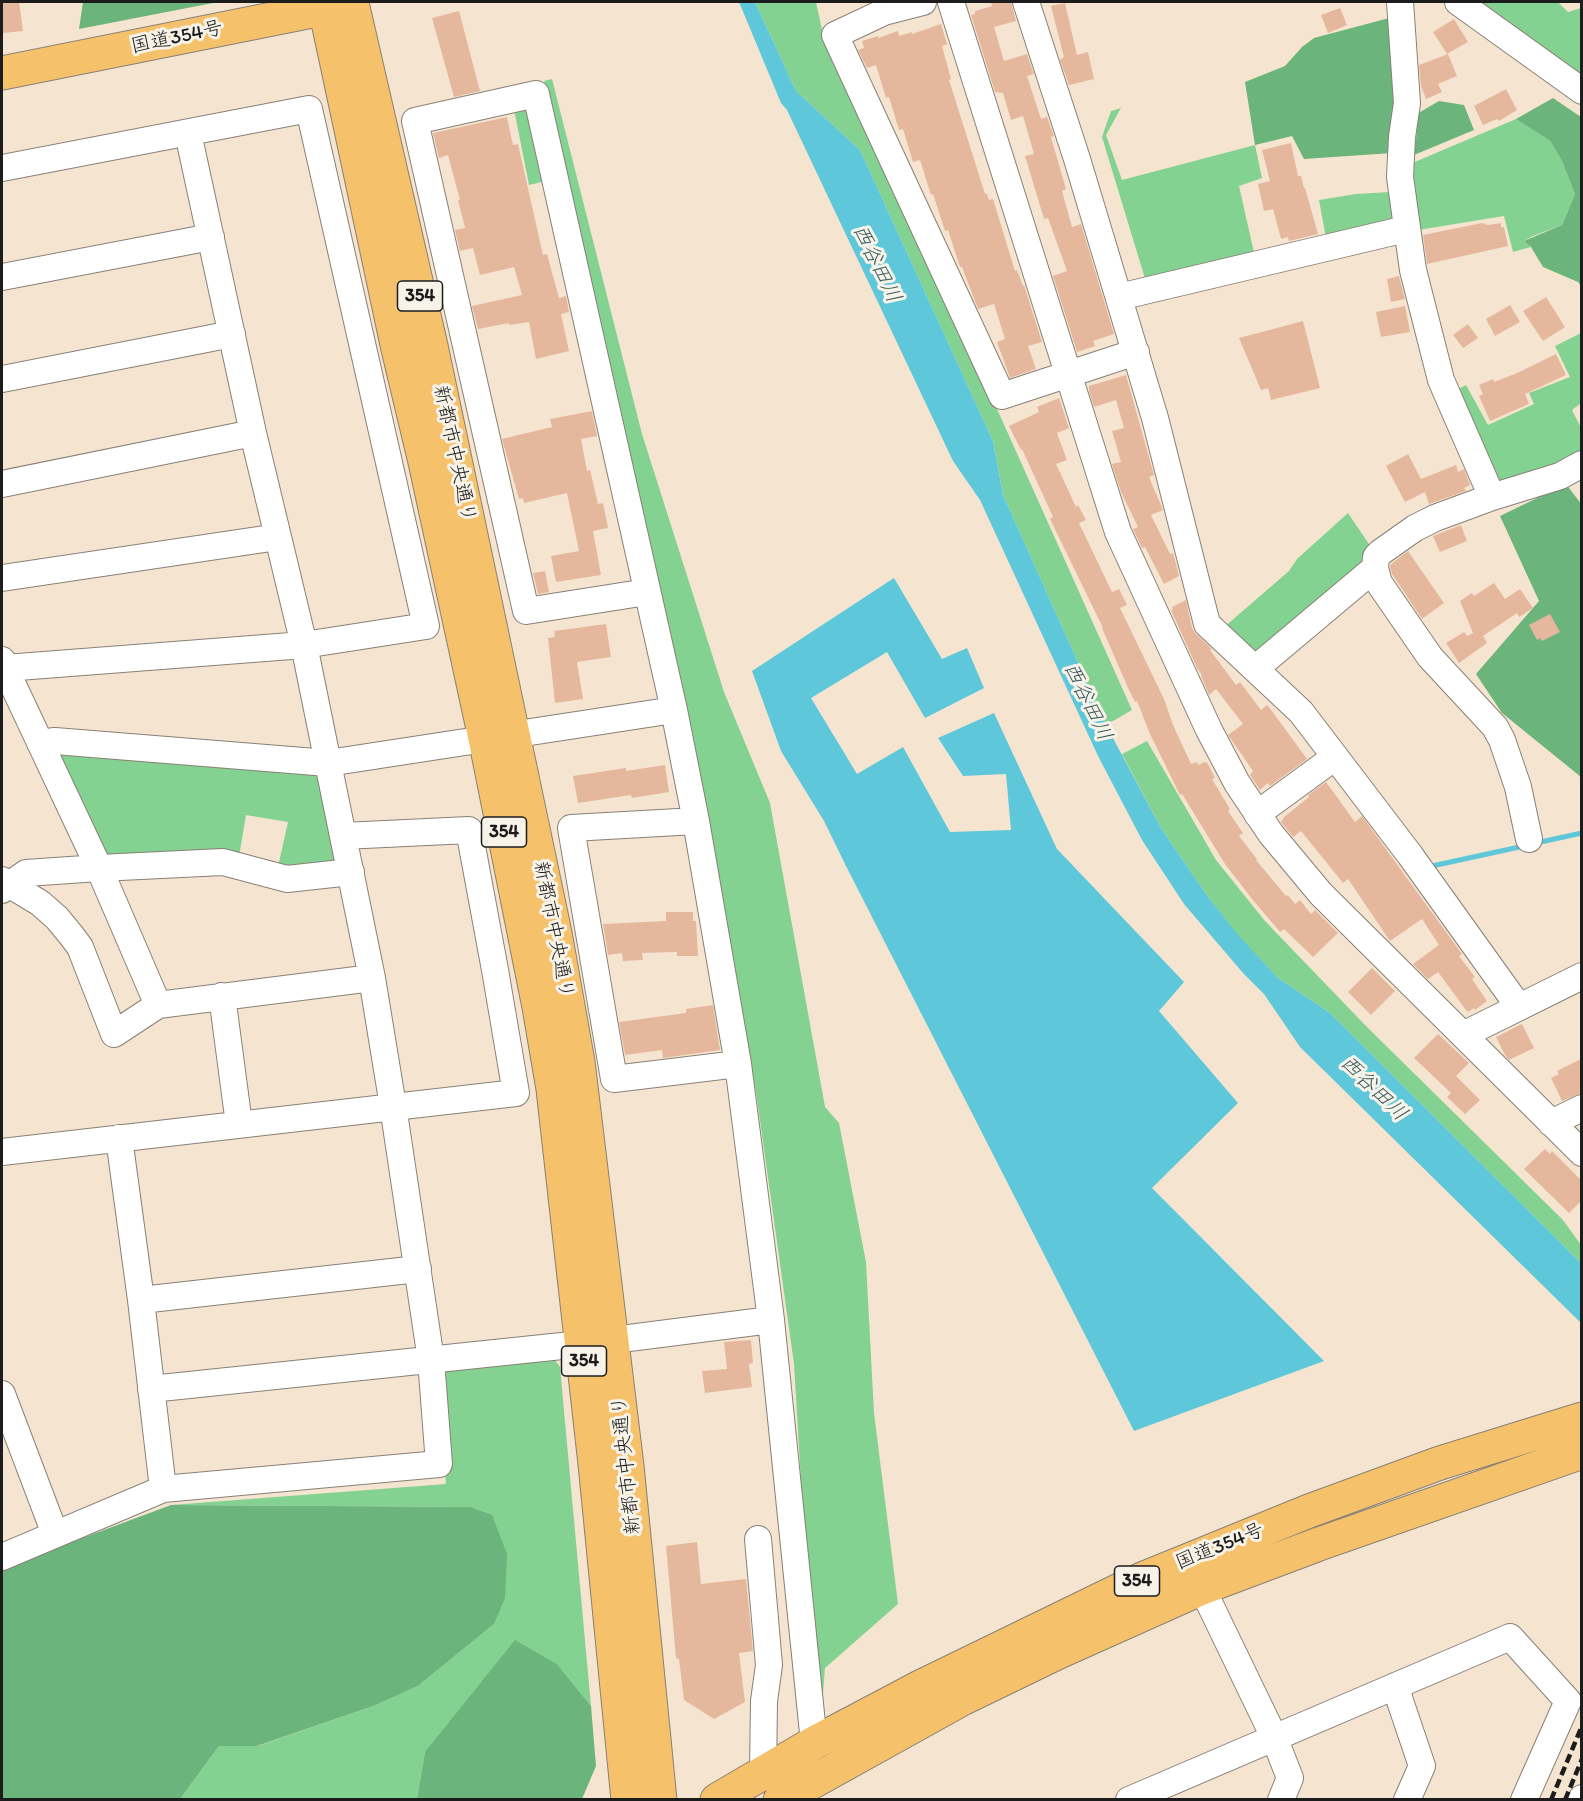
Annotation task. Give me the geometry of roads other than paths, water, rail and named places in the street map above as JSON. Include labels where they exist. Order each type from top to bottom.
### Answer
[{"type":"highway","name":"国道354号","points":[[2,73],[339,5]]},
{"type":"highway","name":"新都市中央通り","points":[[339,5],[431,346],[499,736],[555,933],[578,1062],[628,1800]]},
{"type":"highway","name":"新都市中央通り","points":[[597,1342],[660,1800]]},
{"type":"highway","name":"国道354号","points":[[717,1800],[814,1743],[1142,1579],[1299,1515],[1440,1463],[1581,1419]]},
{"type":"highway","name":"国道354号","points":[[780,1800],[962,1699],[1059,1652],[1202,1588],[1319,1544],[1581,1452]]},
{"type":"street","points":[[923,2],[884,12],[835,35],[1002,396],[1136,352]]},
{"type":"street","points":[[951,2],[1118,532],[1209,730],[1237,783],[1288,856],[1321,894],[1581,1153]]},
{"type":"street","points":[[1026,2],[1136,352],[1207,624],[1301,712],[1410,855],[1519,1007]]},
{"type":"street","points":[[1400,2],[1407,103],[1400,177],[1413,270],[1441,380],[1492,497]]},
{"type":"street","points":[[1458,2],[1581,91]]},
{"type":"street","points":[[647,592],[526,610],[415,122],[536,94],[674,710],[696,821],[738,1064],[771,1320],[814,1743]]},
{"type":"street","points":[[2,168],[309,109],[426,626],[304,645],[3,664],[99,868],[158,1005]]},
{"type":"street","points":[[2,1557],[163,1489],[439,1464],[431,1360],[372,978],[304,645],[253,433],[188,133]]},
{"type":"street","points":[[1119,297],[1406,229]]},
{"type":"street","points":[[2,277],[211,237]]},
{"type":"street","points":[[2,379],[232,334]]},
{"type":"street","points":[[2,484],[253,433]]},
{"type":"street","points":[[1529,838],[1518,787],[1502,740],[1495,727],[1430,657],[1379,583],[1375,568],[1376,557],[1415,528],[1435,518],[1560,476],[1581,464]]},
{"type":"street","points":[[2,578],[278,537]]},
{"type":"street","points":[[1256,669],[1375,568]]},
{"type":"street","points":[[40,743],[55,741],[328,763],[674,710]]},
{"type":"street","points":[[1257,814],[1335,757]]},
{"type":"street","points":[[696,821],[571,828],[614,1079],[738,1064]]},
{"type":"street","points":[[2,1152],[516,1093],[469,830],[343,836]]},
{"type":"street","points":[[4,886],[26,873],[223,862],[287,879],[351,872]]},
{"type":"street","points":[[4,886],[40,903],[57,918],[76,941],[114,1034],[158,1005],[372,978]]},
{"type":"street","points":[[1463,1035],[1581,976]]},
{"type":"street","points":[[222,996],[239,1124]]},
{"type":"street","points":[[1551,1124],[1581,1108]]},
{"type":"street","points":[[119,1138],[163,1489]]},
{"type":"street","points":[[141,1300],[417,1269]]},
{"type":"street","points":[[151,1389],[597,1342],[771,1320]]},
{"type":"street","points":[[2,1394],[55,1534]]},
{"type":"street","points":[[758,1539],[770,1665],[764,1701],[763,1773]]},
{"type":"street","points":[[1202,1588],[1274,1737],[1290,1778],[1281,1800]]},
{"type":"street","points":[[1129,1800],[1510,1637],[1575,1709],[1524,1800]]},
{"type":"street","points":[[1395,1686],[1422,1766],[1407,1800]]},
{"type":"water","name":"西谷田川","points":[[739,2],[755,2],[796,91],[860,150],[993,441],[1003,495],[1106,725],[1161,828],[1208,897],[1240,937],[1278,978],[1330,1013],[1581,1263],[1581,1323],[1300,1047],[1264,994],[1184,904],[1142,840],[1098,756],[980,500],[953,461],[787,110],[781,103]]},
{"type":"water","points":[[894,578],[942,659],[967,648],[984,688],[925,718],[887,652],[811,698],[857,774],[903,747],[950,832],[1011,830],[1006,774],[963,776],[938,738],[994,713],[1057,849],[1184,982],[1159,1011],[1238,1103],[1152,1188],[1324,1361],[1134,1431],[824,821],[781,751],[752,671]]},
{"type":"waterway","points":[[1536,843],[1582,833]]},
{"type":"waterway","points":[[1432,866],[1524,846]]},
{"type":"railway","points":[[1551,1800],[1582,1726]]},
{"type":"railway","points":[[1565,1800],[1582,1759]]}]
